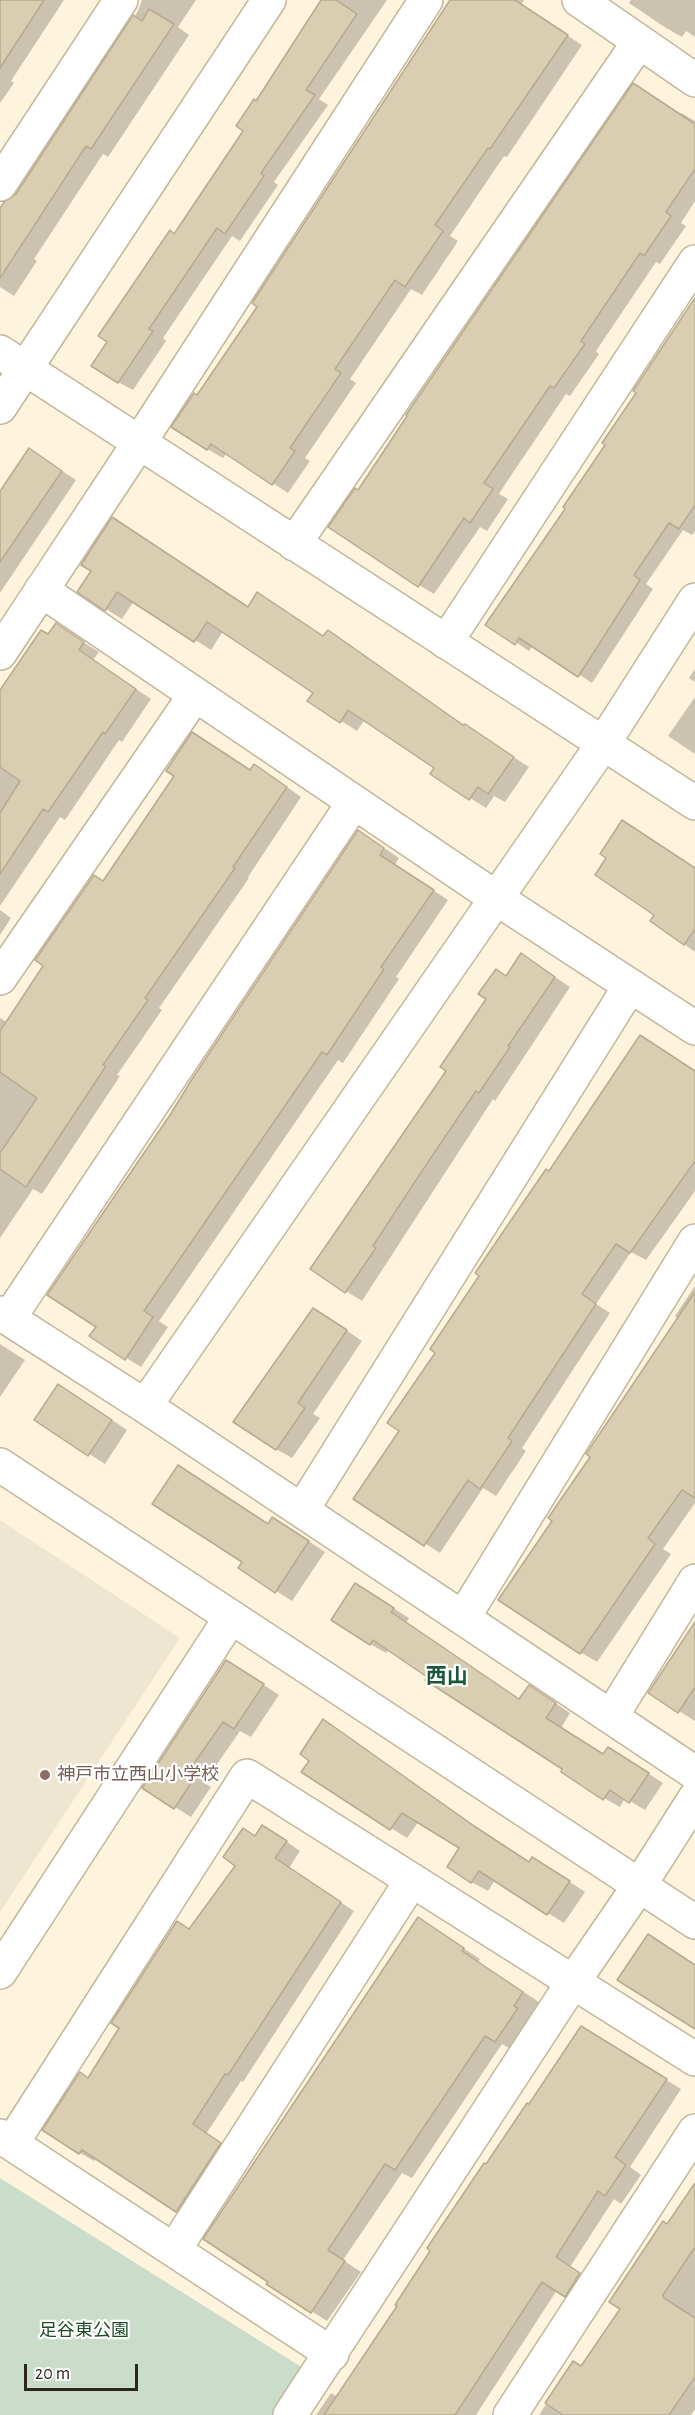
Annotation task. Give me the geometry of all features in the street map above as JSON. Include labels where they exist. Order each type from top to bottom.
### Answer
[{"type":"street","points":[[0,184],[121,0]]},
{"type":"street","points":[[0,407],[13,361],[269,0]]},
{"type":"street","points":[[0,653],[426,0]]},
{"type":"street","points":[[579,0],[695,80]]},
{"type":"street","points":[[294,544],[639,42]]},
{"type":"street","points":[[446,642],[695,262]]},
{"type":"street","points":[[13,361],[695,802]]},
{"type":"street","points":[[41,590],[496,898],[695,1028]]},
{"type":"street","points":[[146,1406],[603,744],[695,600]]},
{"type":"street","points":[[0,978],[195,695]]},
{"type":"street","points":[[354,802],[4,1315],[146,1406],[695,1773]]},
{"type":"street","points":[[302,1510],[630,986]]},
{"type":"street","points":[[462,1618],[695,1241]]},
{"type":"street","points":[[0,1466],[695,1922]]},
{"type":"street","points":[[611,1717],[695,1581]]},
{"type":"street","points":[[0,1972],[231,1617]]},
{"type":"street","points":[[332,2354],[6,2139],[248,1776],[695,2059]]},
{"type":"street","points":[[290,2415],[695,1798]]},
{"type":"street","points":[[174,2250],[412,1880]]},
{"type":"street","points":[[510,2415],[695,2131]]},
{"type":"shaded area","name":"神戸市立西山小学校","points":[[0,1520],[180,1638],[0,1912]]},
{"type":"green space","name":"足谷東公園","points":[[0,2178],[303,2368],[272,2415],[0,2415]]},
{"type":"building","points":[[0,0],[44,0],[0,68]]},
{"type":"building","points":[[321,0],[336,0],[357,14],[306,90],[315,95],[261,173],[264,176],[225,234],[217,228],[149,329],[153,331],[118,383],[91,366],[107,342],[98,336],[170,230],[174,234],[243,131],[236,126],[254,99],[256,101]]},
{"type":"building","points":[[450,0],[515,0],[568,35],[435,225],[443,231],[405,287],[395,280],[335,369],[341,373],[290,448],[295,451],[272,485],[211,444],[207,450],[171,427],[194,393],[197,395],[257,307],[252,303]]},
{"type":"building","points":[[149,9],[174,24],[91,149],[86,146],[0,278],[0,208],[4,202],[16,194],[133,15],[142,21]]},
{"type":"building","points":[[633,83],[695,124],[695,169],[666,212],[671,216],[644,256],[640,253],[581,341],[585,344],[554,388],[550,386],[484,483],[493,489],[470,523],[464,518],[418,587],[328,527],[355,488],[358,490],[406,415]]},
{"type":"building","points":[[695,298],[695,505],[679,529],[669,523],[634,575],[640,580],[578,677],[519,638],[515,645],[485,625],[565,509],[563,507],[605,445],[602,443],[636,393],[633,391]]},
{"type":"building","points":[[29,448],[62,471],[0,562],[0,491]]},
{"type":"building","points":[[112,517],[248,607],[257,592],[323,636],[328,630],[463,725],[465,724],[514,757],[488,794],[478,787],[469,800],[430,774],[434,768],[348,710],[340,723],[307,701],[313,693],[207,622],[194,642],[117,592],[105,611],[77,592],[91,571],[81,565]]},
{"type":"building","points":[[56,623],[84,642],[79,650],[136,689],[105,734],[103,732],[48,812],[43,809],[0,874],[0,813],[20,781],[0,767],[0,690],[41,630],[48,634]]},
{"type":"building","points":[[192,732],[250,770],[254,764],[287,787],[233,867],[235,868],[145,998],[148,1000],[103,1065],[106,1066],[26,1187],[0,1169],[0,1153],[37,1098],[0,1072],[0,1031],[43,966],[35,960],[94,875],[103,881],[174,776],[166,771]]},
{"type":"building","points":[[622,820],[695,868],[695,929],[684,945],[650,921],[654,915],[595,875],[606,858],[600,854]]},
{"type":"building","points":[[358,830],[384,848],[380,855],[434,890],[381,967],[384,969],[327,1055],[322,1052],[144,1311],[153,1317],[125,1360],[89,1336],[96,1327],[47,1295],[170,1115]]},
{"type":"building","points":[[521,953],[555,977],[479,1093],[476,1091],[418,1177],[373,1246],[376,1248],[345,1293],[310,1269],[446,1071],[440,1067],[486,999],[478,994],[496,969],[506,976]]},
{"type":"building","points":[[640,1035],[695,1071],[695,1161],[630,1253],[616,1244],[582,1294],[596,1304],[508,1438],[512,1441],[480,1489],[468,1480],[424,1546],[353,1499],[399,1431],[387,1423],[435,1353],[430,1349],[479,1276],[475,1273],[546,1169],[549,1171]]},
{"type":"building","points":[[695,1292],[695,1498],[682,1490],[648,1538],[655,1544],[580,1654],[498,1600],[552,1521],[548,1518],[590,1457],[586,1454]]},
{"type":"building","points":[[313,1308],[347,1330],[298,1403],[305,1408],[276,1450],[233,1422]]},
{"type":"building","points":[[58,1384],[112,1420],[88,1456],[34,1420]]},
{"type":"building","points":[[178,1465],[268,1524],[272,1517],[309,1541],[275,1593],[238,1568],[242,1562],[152,1504]]},
{"type":"building","points":[[355,1583],[394,1608],[391,1612],[519,1699],[529,1685],[556,1703],[546,1718],[603,1754],[608,1747],[649,1773],[629,1803],[610,1790],[603,1800],[561,1772],[562,1769],[425,1680],[427,1677],[373,1640],[370,1645],[331,1620]]},
{"type":"building","points":[[695,1622],[695,1687],[678,1713],[648,1693]]},
{"type":"building","points":[[226,1660],[264,1684],[234,1729],[223,1722],[188,1772],[195,1777],[174,1809],[142,1788]]},
{"type":"building","points":[[323,1719],[474,1826],[529,1862],[532,1857],[570,1881],[547,1915],[479,1871],[471,1883],[447,1867],[459,1848],[402,1813],[390,1830],[301,1772],[309,1761],[300,1754]]},
{"type":"building","points":[[262,1825],[287,1841],[275,1858],[341,1902],[228,2075],[225,2074],[193,2124],[221,2143],[176,2212],[82,2150],[79,2154],[42,2130],[80,2072],[88,2078],[119,2028],[111,2023],[177,1921],[189,1929],[235,1866],[223,1857],[243,1828],[255,1836]]},
{"type":"building","points":[[418,1917],[464,1948],[462,1951],[523,1992],[514,2006],[518,2008],[495,2042],[485,2036],[395,2170],[385,2164],[328,2250],[345,2261],[311,2313],[203,2239]]},
{"type":"building","points":[[648,1934],[695,1965],[695,2029],[617,1980]]},
{"type":"building","points":[[581,2026],[667,2079],[615,2157],[626,2165],[605,2196],[598,2191],[556,2257],[580,2273],[565,2297],[542,2282],[455,2415],[324,2415],[397,2306],[395,2305],[430,2251],[427,2248]]},
{"type":"building","points":[[695,2183],[695,2247],[663,2295],[664,2298],[695,2318],[695,2377],[669,2415],[563,2415],[545,2403],[573,2361],[581,2366],[620,2309],[609,2302],[663,2221],[667,2224]]},
{"type":"place","name":"神戸市立西山小学校","points":[[45,1775]]},
{"type":"district","name":"西山","points":[[447,1677]]}]
